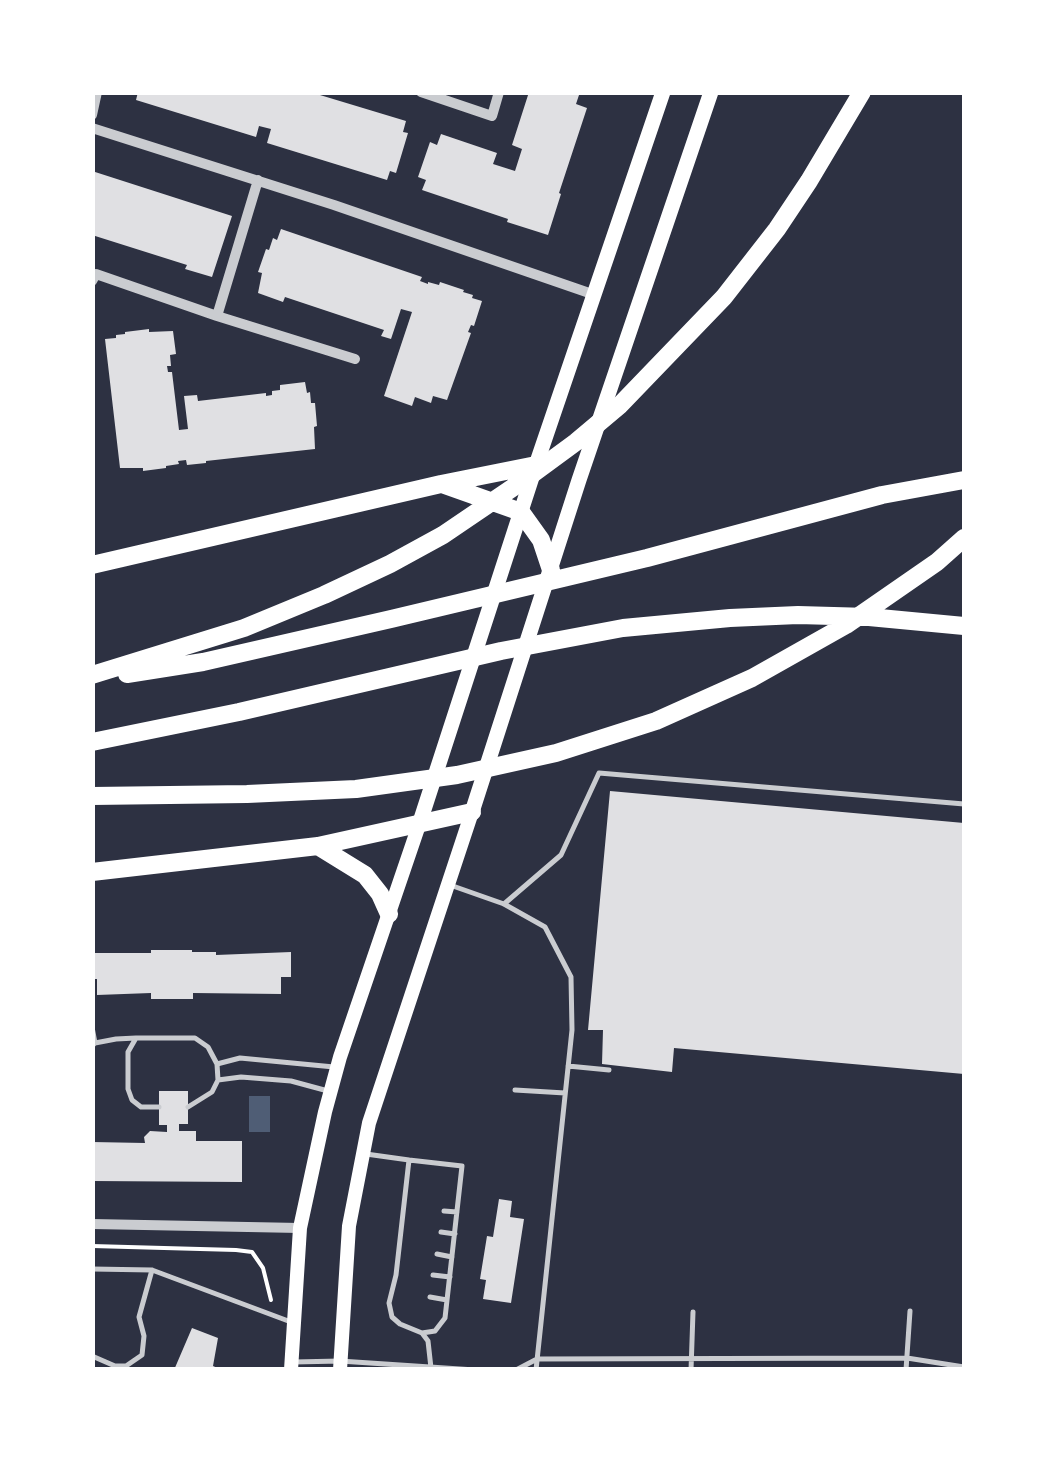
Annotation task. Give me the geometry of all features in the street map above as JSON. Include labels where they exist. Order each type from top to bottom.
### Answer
[{"type":"highway","points":[[92,677],[244,628],[324,595],[443,535],[528,478],[620,405],[724,297],[777,230],[862,92]]},
{"type":"highway","points":[[92,565],[536,465]]},
{"type":"highway","points":[[92,677],[203,662],[647,558],[882,496],[964,480]]},
{"type":"highway","points":[[441,484],[521,512],[541,540],[551,570]]},
{"type":"highway","points":[[92,796],[356,789],[457,776],[556,753],[656,721],[752,678],[846,625],[937,562],[964,538]]},
{"type":"highway","points":[[92,742],[622,628],[798,615],[964,626]]},
{"type":"highway","points":[[92,872],[318,846],[472,812]]},
{"type":"highway","points":[[318,846],[365,876],[380,894],[389,914]]},
{"type":"main road","points":[[292,1366],[300,1228],[330,1091],[663,92]]},
{"type":"main road","points":[[340,1365],[349,1226],[362,1153],[384,1072],[711,92]]},
{"type":"street","points":[[92,115],[97,92]]},
{"type":"street","points":[[421,92],[492,116],[499,92]]},
{"type":"street","points":[[92,128],[595,295]]},
{"type":"street","points":[[217,316],[258,180]]},
{"type":"street","points":[[92,281],[96,274],[355,360]]},
{"type":"street","points":[[92,1224],[300,1228]]},
{"type":"lane","points":[[504,904],[561,855],[599,772],[964,804]]},
{"type":"lane","points":[[448,884],[504,904],[545,927],[571,978],[572,1030],[536,1370]]},
{"type":"lane","points":[[92,1027],[94,1045],[136,1038],[195,1038],[208,1047],[217,1064],[218,1080],[212,1092],[188,1107]]},
{"type":"lane","points":[[136,1038],[128,1052],[128,1089],[132,1100],[141,1107],[158,1108]]},
{"type":"lane","points":[[217,1064],[240,1058],[337,1068]]},
{"type":"lane","points":[[568,1066],[610,1070]]},
{"type":"lane","points":[[218,1080],[241,1077],[292,1082],[330,1091]]},
{"type":"lane","points":[[514,1090],[565,1094]]},
{"type":"lane","points":[[362,1153],[462,1166],[445,1318],[435,1332],[422,1333],[400,1324],[392,1318],[389,1303],[410,1160]]},
{"type":"lane","points":[[405,1205],[416,1207]]},
{"type":"lane","points":[[444,1210],[458,1212]]},
{"type":"lane","points":[[402,1226],[413,1228]]},
{"type":"lane","points":[[440,1232],[455,1234]]},
{"type":"lane","points":[[400,1248],[410,1250]]},
{"type":"lane","points":[[436,1254],[452,1257]]},
{"type":"lane","points":[[92,1269],[152,1270],[294,1316]]},
{"type":"lane","points":[[92,1356],[115,1366],[126,1366],[142,1355],[140,1316],[152,1270]]},
{"type":"lane","points":[[396,1270],[406,1271]]},
{"type":"lane","points":[[433,1275],[450,1277]]},
{"type":"lane","points":[[392,1291],[402,1293]]},
{"type":"lane","points":[[430,1297],[447,1300]]},
{"type":"lane","points":[[691,1370],[693,1312]]},
{"type":"lane","points":[[906,1370],[910,1312]]},
{"type":"lane","points":[[422,1333],[430,1344],[431,1368]]},
{"type":"lane","points":[[516,1370],[537,1358],[907,1358],[964,1367]]},
{"type":"lane","points":[[292,1366],[475,1370]]},
{"type":"path","points":[[92,1246],[252,1252],[263,1268],[270,1300],[294,1316]]},
{"type":"water","points":[[249,1096],[270,1096],[270,1132],[249,1132]]},
{"type":"building","points":[[138,92],[310,92],[406,121],[403,132],[408,133],[396,173],[390,171],[387,180],[267,143],[271,129],[259,126],[256,137],[136,100]]},
{"type":"building","points":[[529,92],[580,92],[576,104],[587,108],[548,235],[422,190],[426,180],[418,177],[430,142],[437,145],[441,134],[497,153],[493,164],[515,171],[522,149],[512,145]]},
{"type":"building","points":[[92,171],[232,216],[212,277],[185,269],[187,265],[92,235]]},
{"type":"building","points":[[281,229],[422,277],[420,281],[428,284],[440,282],[464,290],[482,301],[447,400],[433,396],[431,403],[415,397],[412,406],[384,396],[412,312],[401,309],[391,339],[381,336],[384,330],[285,297],[283,302],[258,293],[262,273],[258,272],[266,249],[269,250],[273,238],[277,240]]},
{"type":"building","points":[[149,329],[173,331],[176,354],[170,355],[171,366],[167,366],[168,372],[172,372],[179,430],[188,429],[184,396],[197,395],[198,401],[266,396],[280,390],[280,385],[305,382],[311,403],[315,403],[315,449],[187,465],[186,460],[178,461],[179,464],[166,468],[143,471],[120,468],[105,339]]},
{"type":"building","points":[[610,791],[964,823],[964,1074],[674,1048],[672,1072],[602,1064],[603,1030],[588,1030]]},
{"type":"building","points":[[192,950],[216,955],[291,952],[291,977],[281,977],[281,994],[193,993],[193,999],[151,999],[151,993],[97,995],[97,979],[92,979],[92,953]]},
{"type":"building","points":[[159,1091],[188,1091],[188,1124],[179,1124],[179,1131],[196,1131],[196,1141],[242,1141],[242,1182],[92,1181],[92,1142],[145,1143],[144,1137],[150,1131],[167,1132],[167,1125],[159,1125]]},
{"type":"building","points":[[499,1199],[512,1201],[510,1217],[524,1219],[511,1303],[483,1299],[486,1280],[480,1279],[487,1236],[493,1237]]},
{"type":"building","points":[[192,1328],[218,1338],[213,1366],[222,1370],[174,1370]]}]
